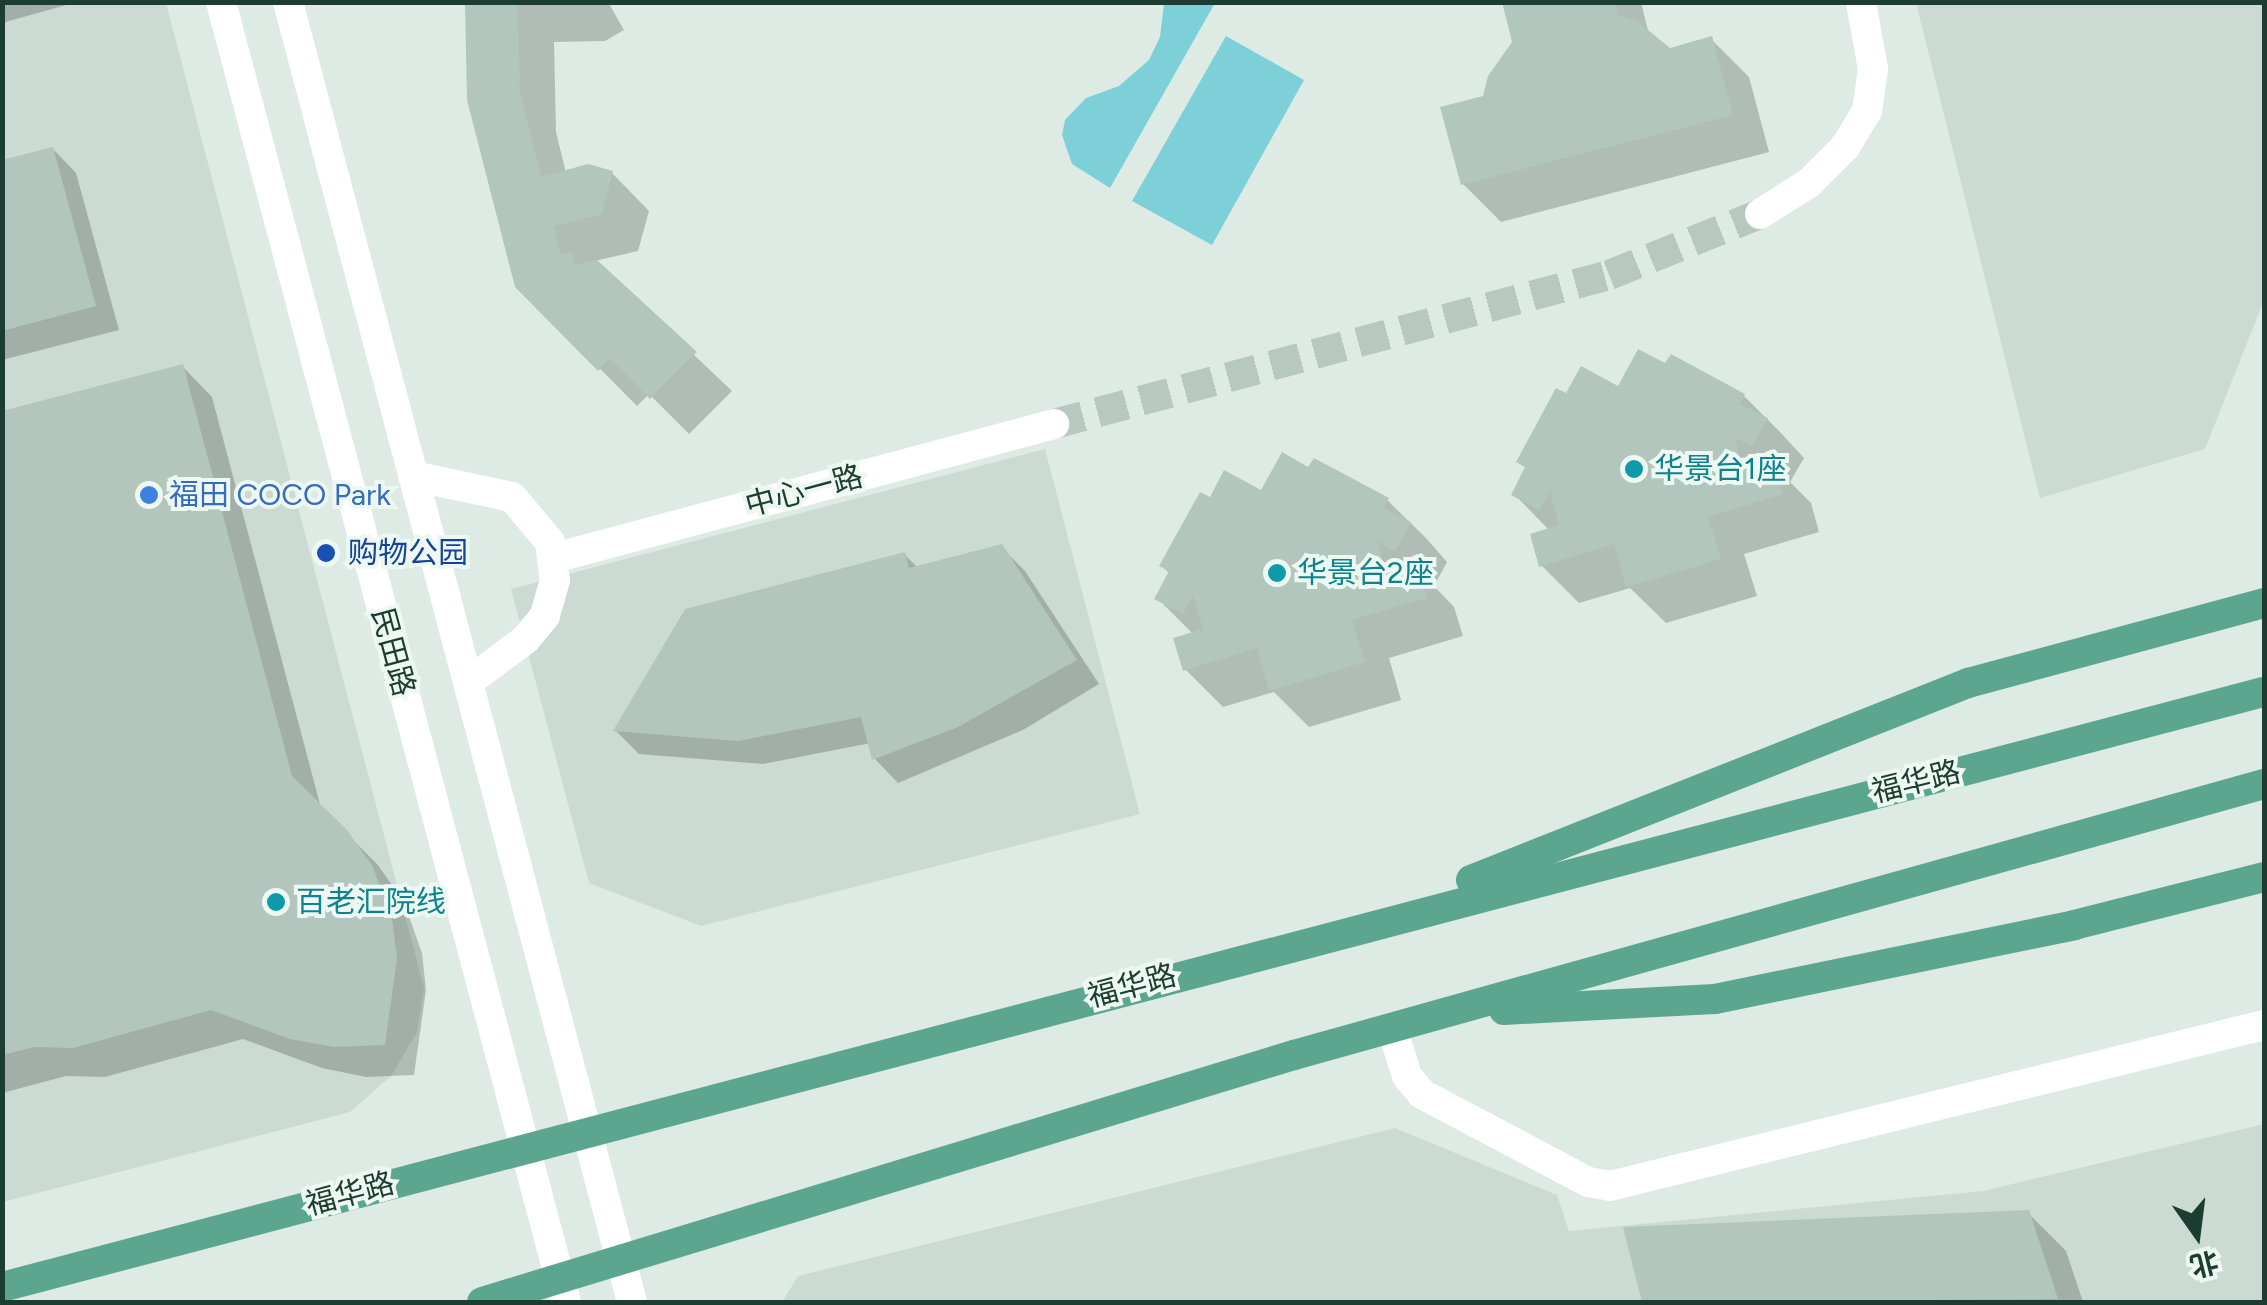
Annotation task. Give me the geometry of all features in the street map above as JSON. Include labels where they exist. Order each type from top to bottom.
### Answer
[{"type":"main road","points":[[1364,924],[1968,683],[2264,603]]},
{"type":"main road","name":"福华路","points":[[2,1287],[1364,924],[2264,692]]},
{"type":"main road","points":[[482,1302],[563,1292],[622,1264],[842,1188],[1392,1028],[2264,784]]},
{"type":"main road","points":[[1456,1011],[1716,999],[2074,925],[2264,876]]},
{"type":"street","name":"民田路","points":[[220,2],[563,1292]]},
{"type":"street","points":[[288,2],[632,1302]]},
{"type":"street","points":[[1760,214],[1810,182],[1845,147],[1867,112],[1872,69],[1860,2]]},
{"type":"street","name":"中心一路","points":[[554,558],[1054,424]]},
{"type":"street","points":[[413,476],[512,497],[542,527],[554,558],[545,616],[468,682]]},
{"type":"street","points":[[1392,1028],[1408,1076],[1422,1094],[1588,1182],[1610,1186],[2264,1026]]},
{"type":"shaded area","name":"福田 COCO Park","points":[[3,3],[166,3],[424,988],[417,1032],[391,1076],[350,1112],[3,1202]]},
{"type":"shaded area","points":[[1916,3],[2264,3],[2264,300],[2205,449],[2040,498]]},
{"type":"shaded area","points":[[1045,449],[1140,814],[701,926],[589,883],[511,589]]},
{"type":"shaded area","points":[[2264,1124],[2264,1302],[782,1302],[798,1276],[1395,1128],[1557,1195],[1569,1231],[1983,1191]]},
{"type":"water","points":[[1164,3],[1215,3],[1110,188],[1072,164],[1062,135],[1065,120],[1086,98],[1119,86],[1149,60],[1160,37]]},
{"type":"water","points":[[1226,36],[1304,80],[1212,245],[1132,201]]},
{"type":"building","points":[[465,2],[528,2],[518,6],[520,93],[541,177],[588,164],[613,171],[602,214],[554,226],[561,254],[572,252],[575,265],[597,260],[697,352],[650,399],[610,358],[598,371],[515,287],[467,100]]},
{"type":"building","points":[[1502,2],[1615,2],[1618,15],[1637,21],[1670,48],[1712,36],[1733,115],[1461,185],[1440,107],[1483,96],[1488,76],[1512,42]]},
{"type":"building","points":[[53,147],[96,306],[2,331],[2,160]]},
{"type":"building","name":"华景台1座","points":[[1638,349],[1665,363],[1671,354],[1745,394],[1740,404],[1768,418],[1752,447],[1734,437],[1744,470],[1774,462],[1783,494],[1708,517],[1721,559],[1626,587],[1614,544],[1539,567],[1530,534],[1559,525],[1550,492],[1539,510],[1511,495],[1525,467],[1516,462],[1556,388],[1566,393],[1581,366],[1618,386]]},
{"type":"building","points":[[183,364],[292,776],[347,830],[373,867],[392,920],[397,958],[385,1045],[334,1047],[290,1039],[211,1010],[73,1048],[34,1047],[2,1055],[2,411]]},
{"type":"building","name":"华景台2座","points":[[1282,452],[1308,467],[1314,458],[1389,498],[1384,508],[1411,522],[1395,551],[1377,541],[1387,575],[1417,566],[1427,598],[1352,620],[1365,662],[1269,691],[1257,648],[1183,671],[1173,638],[1203,629],[1193,596],[1183,614],[1154,599],[1169,571],[1159,566],[1200,492],[1210,497],[1224,470],[1261,490]]},
{"type":"building","points":[[1002,544],[1077,660],[958,727],[872,760],[861,717],[738,741],[613,731],[685,609],[905,552],[909,568]]},
{"type":"building","points":[[2029,1210],[2058,1299],[1642,1302],[1623,1227]]},
{"type":"tunnel","points":[[1054,424],[1609,275],[1760,214]]},
{"type":"place","name":"华景台1座","points":[[1634,469]]},
{"type":"place","name":"福田 COCO Park","points":[[149,495]]},
{"type":"place","name":"购物公园","points":[[326,553]]},
{"type":"place","name":"华景台2座","points":[[1277,573]]},
{"type":"place","name":"百老汇院线","points":[[276,902]]}]
